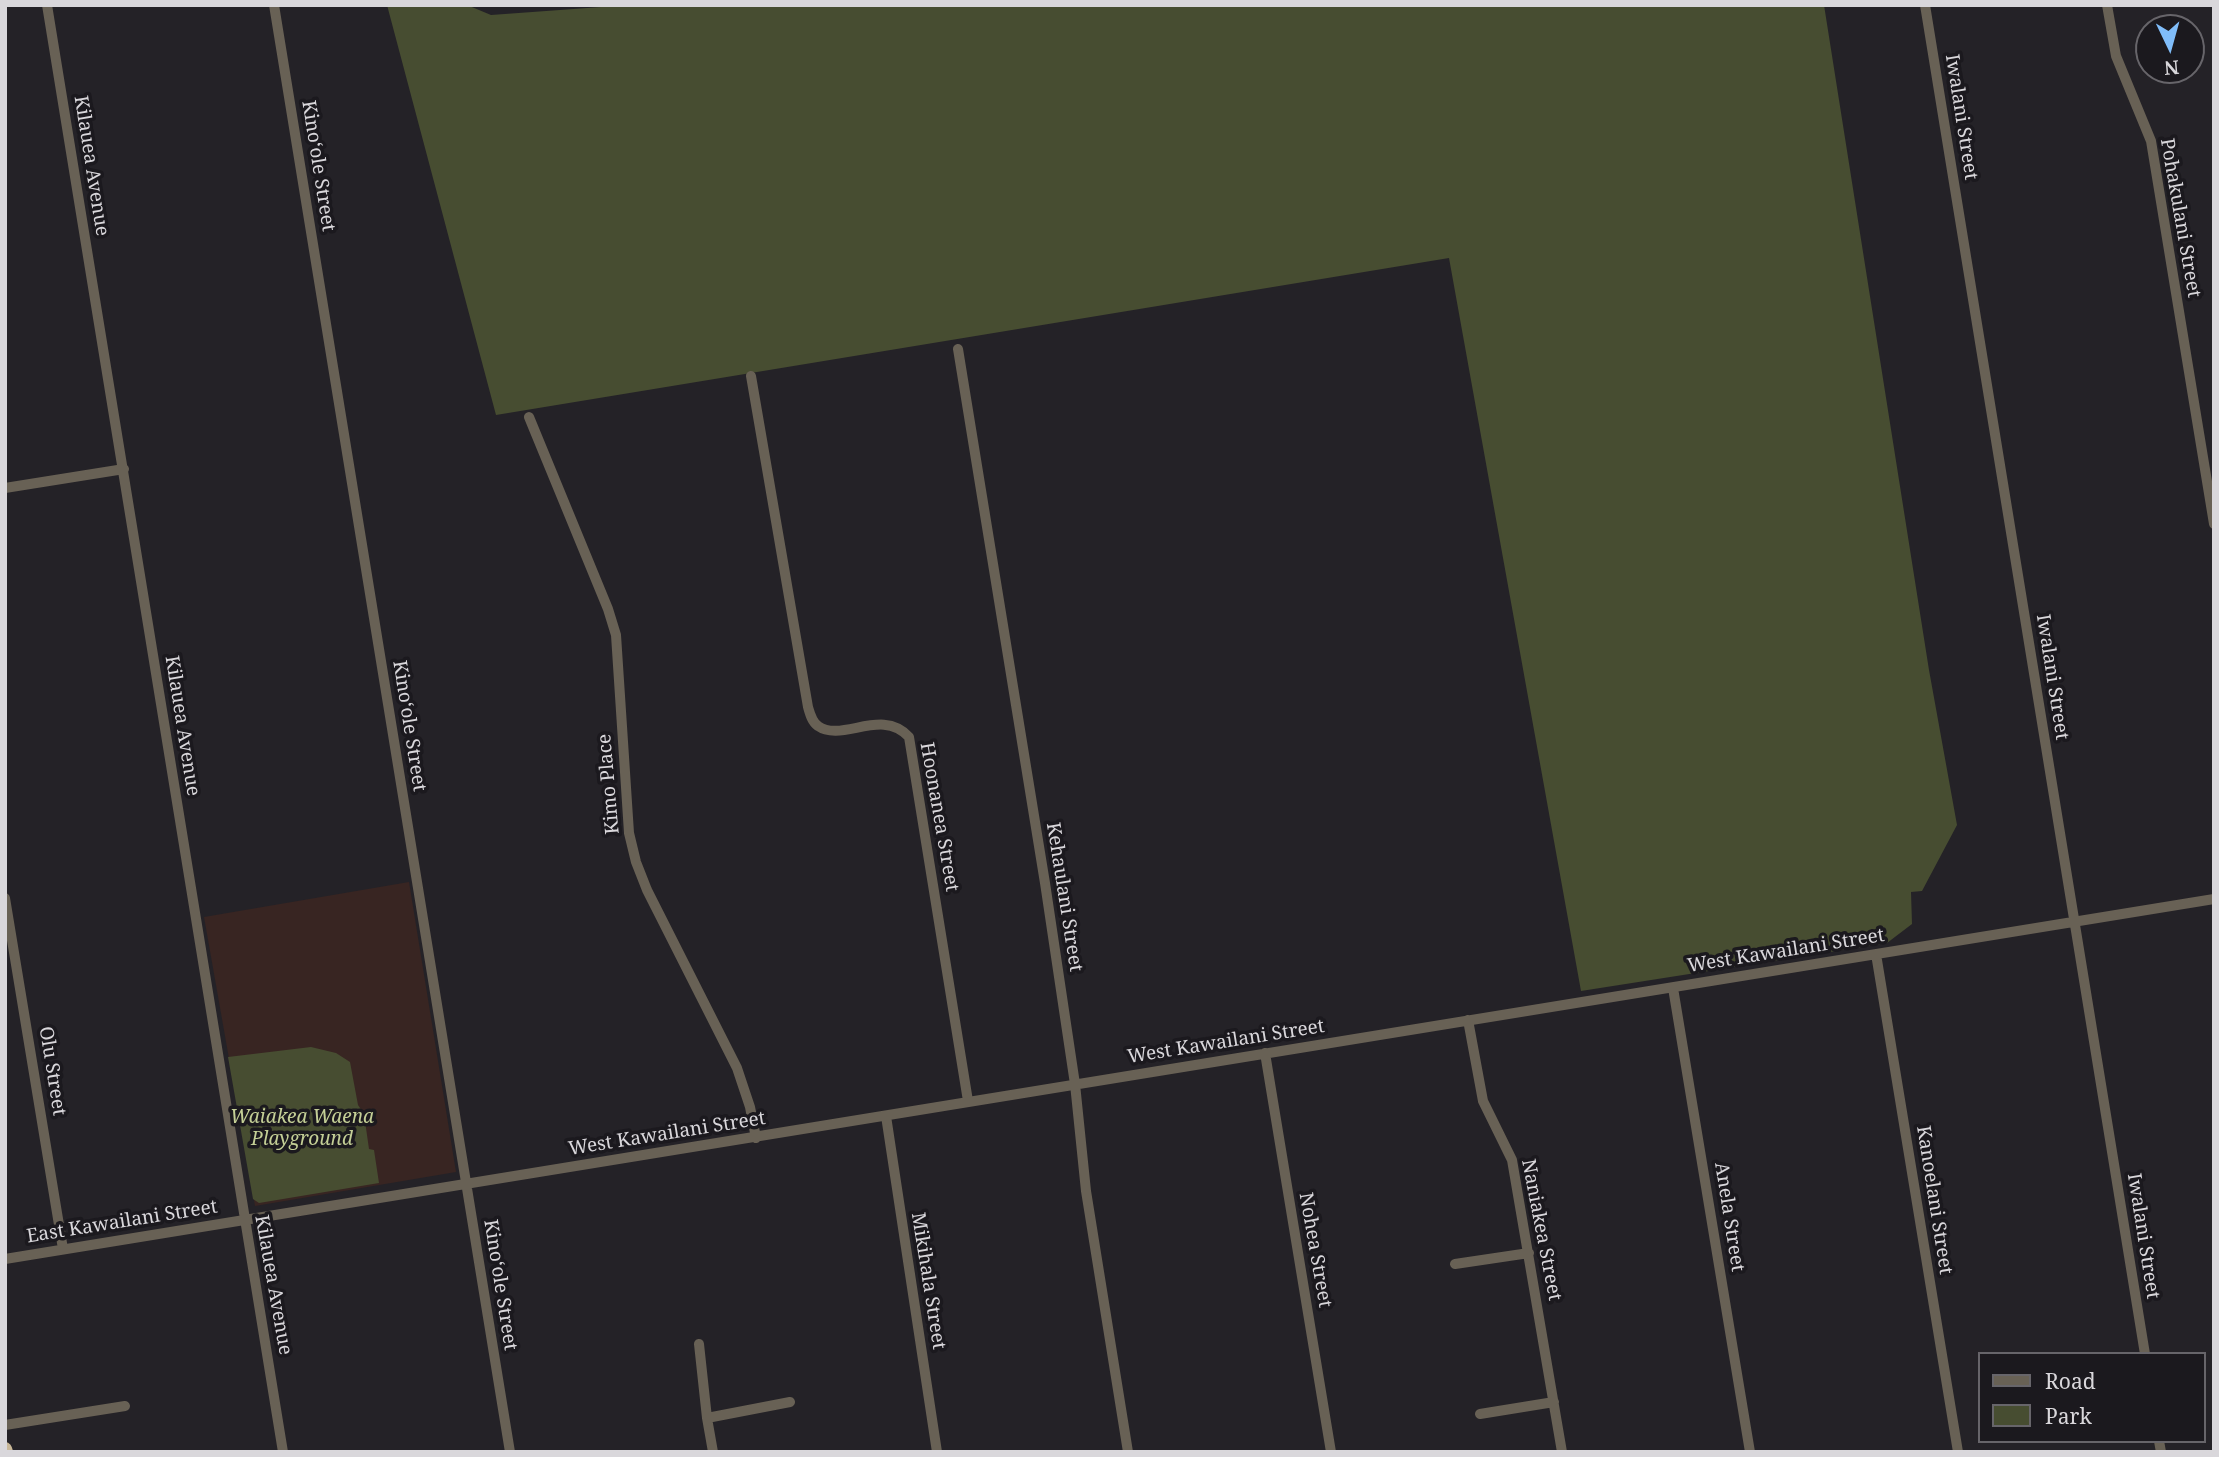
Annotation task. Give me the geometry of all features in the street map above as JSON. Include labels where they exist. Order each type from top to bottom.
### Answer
[{"type":"street","name":"Kilauea Avenue","points":[[47,5],[283,1452]]},
{"type":"street","name":"Kinoʻole Street","points":[[274,5],[510,1452]]},
{"type":"street","name":"Iwalani Street","points":[[1926,5],[2145,1352]]},
{"type":"street","name":"Pohakulani Street","points":[[2107,5],[2116,57],[2151,141],[2214,524]]},
{"type":"street","name":"Kehaulani Street","points":[[958,349],[1045,883],[1075,1084],[1086,1191],[1128,1452]]},
{"type":"street","name":"Hoonanea Street","points":[[751,376],[812,719],[819,727],[832,730],[892,725],[903,730],[909,737],[968,1101]]},
{"type":"street","name":"Kimo Place","points":[[529,417],[608,609],[616,635],[627,811],[636,862],[647,890],[737,1068],[750,1107],[756,1138]]},
{"type":"street","points":[[5,488],[124,469]]},
{"type":"street","name":"Olu Street","points":[[5,898],[64,1249]]},
{"type":"street","name":"West Kawailani Street","points":[[244,1220],[2214,899]]},
{"type":"street","name":"Kanoelani Street","points":[[1876,954],[1958,1452]]},
{"type":"street","name":"Anela Street","points":[[1674,988],[1750,1452]]},
{"type":"street","name":"Naniakea Street","points":[[1468,1020],[1483,1101],[1512,1160],[1562,1452]]},
{"type":"street","name":"Nohea Street","points":[[1265,1053],[1331,1452]]},
{"type":"street","name":"Mikihala Street","points":[[886,1116],[937,1452]]},
{"type":"street","name":"East Kawailani Street","points":[[5,1259],[244,1220]]},
{"type":"street","points":[[1455,1264],[1529,1253]]},
{"type":"street","points":[[699,1344],[713,1452]]},
{"type":"street","points":[[707,1418],[790,1402]]},
{"type":"street","points":[[1479,1414],[1554,1402]]},
{"type":"street","points":[[5,1425],[125,1406]]},
{"type":"shaded area","points":[[409,882],[456,1172],[255,1206],[204,917]]},
{"type":"green space","points":[[387,5],[467,5],[491,15],[608,5],[1824,5],[1929,670],[1957,825],[1922,891],[1911,892],[1912,924],[1887,943],[1581,991],[1449,258],[496,415]]},
{"type":"green space","name":"Waiakea Waena Playground","points":[[311,1047],[336,1053],[350,1062],[358,1105],[364,1114],[369,1149],[374,1150],[379,1183],[259,1203],[253,1199],[228,1057]]}]
